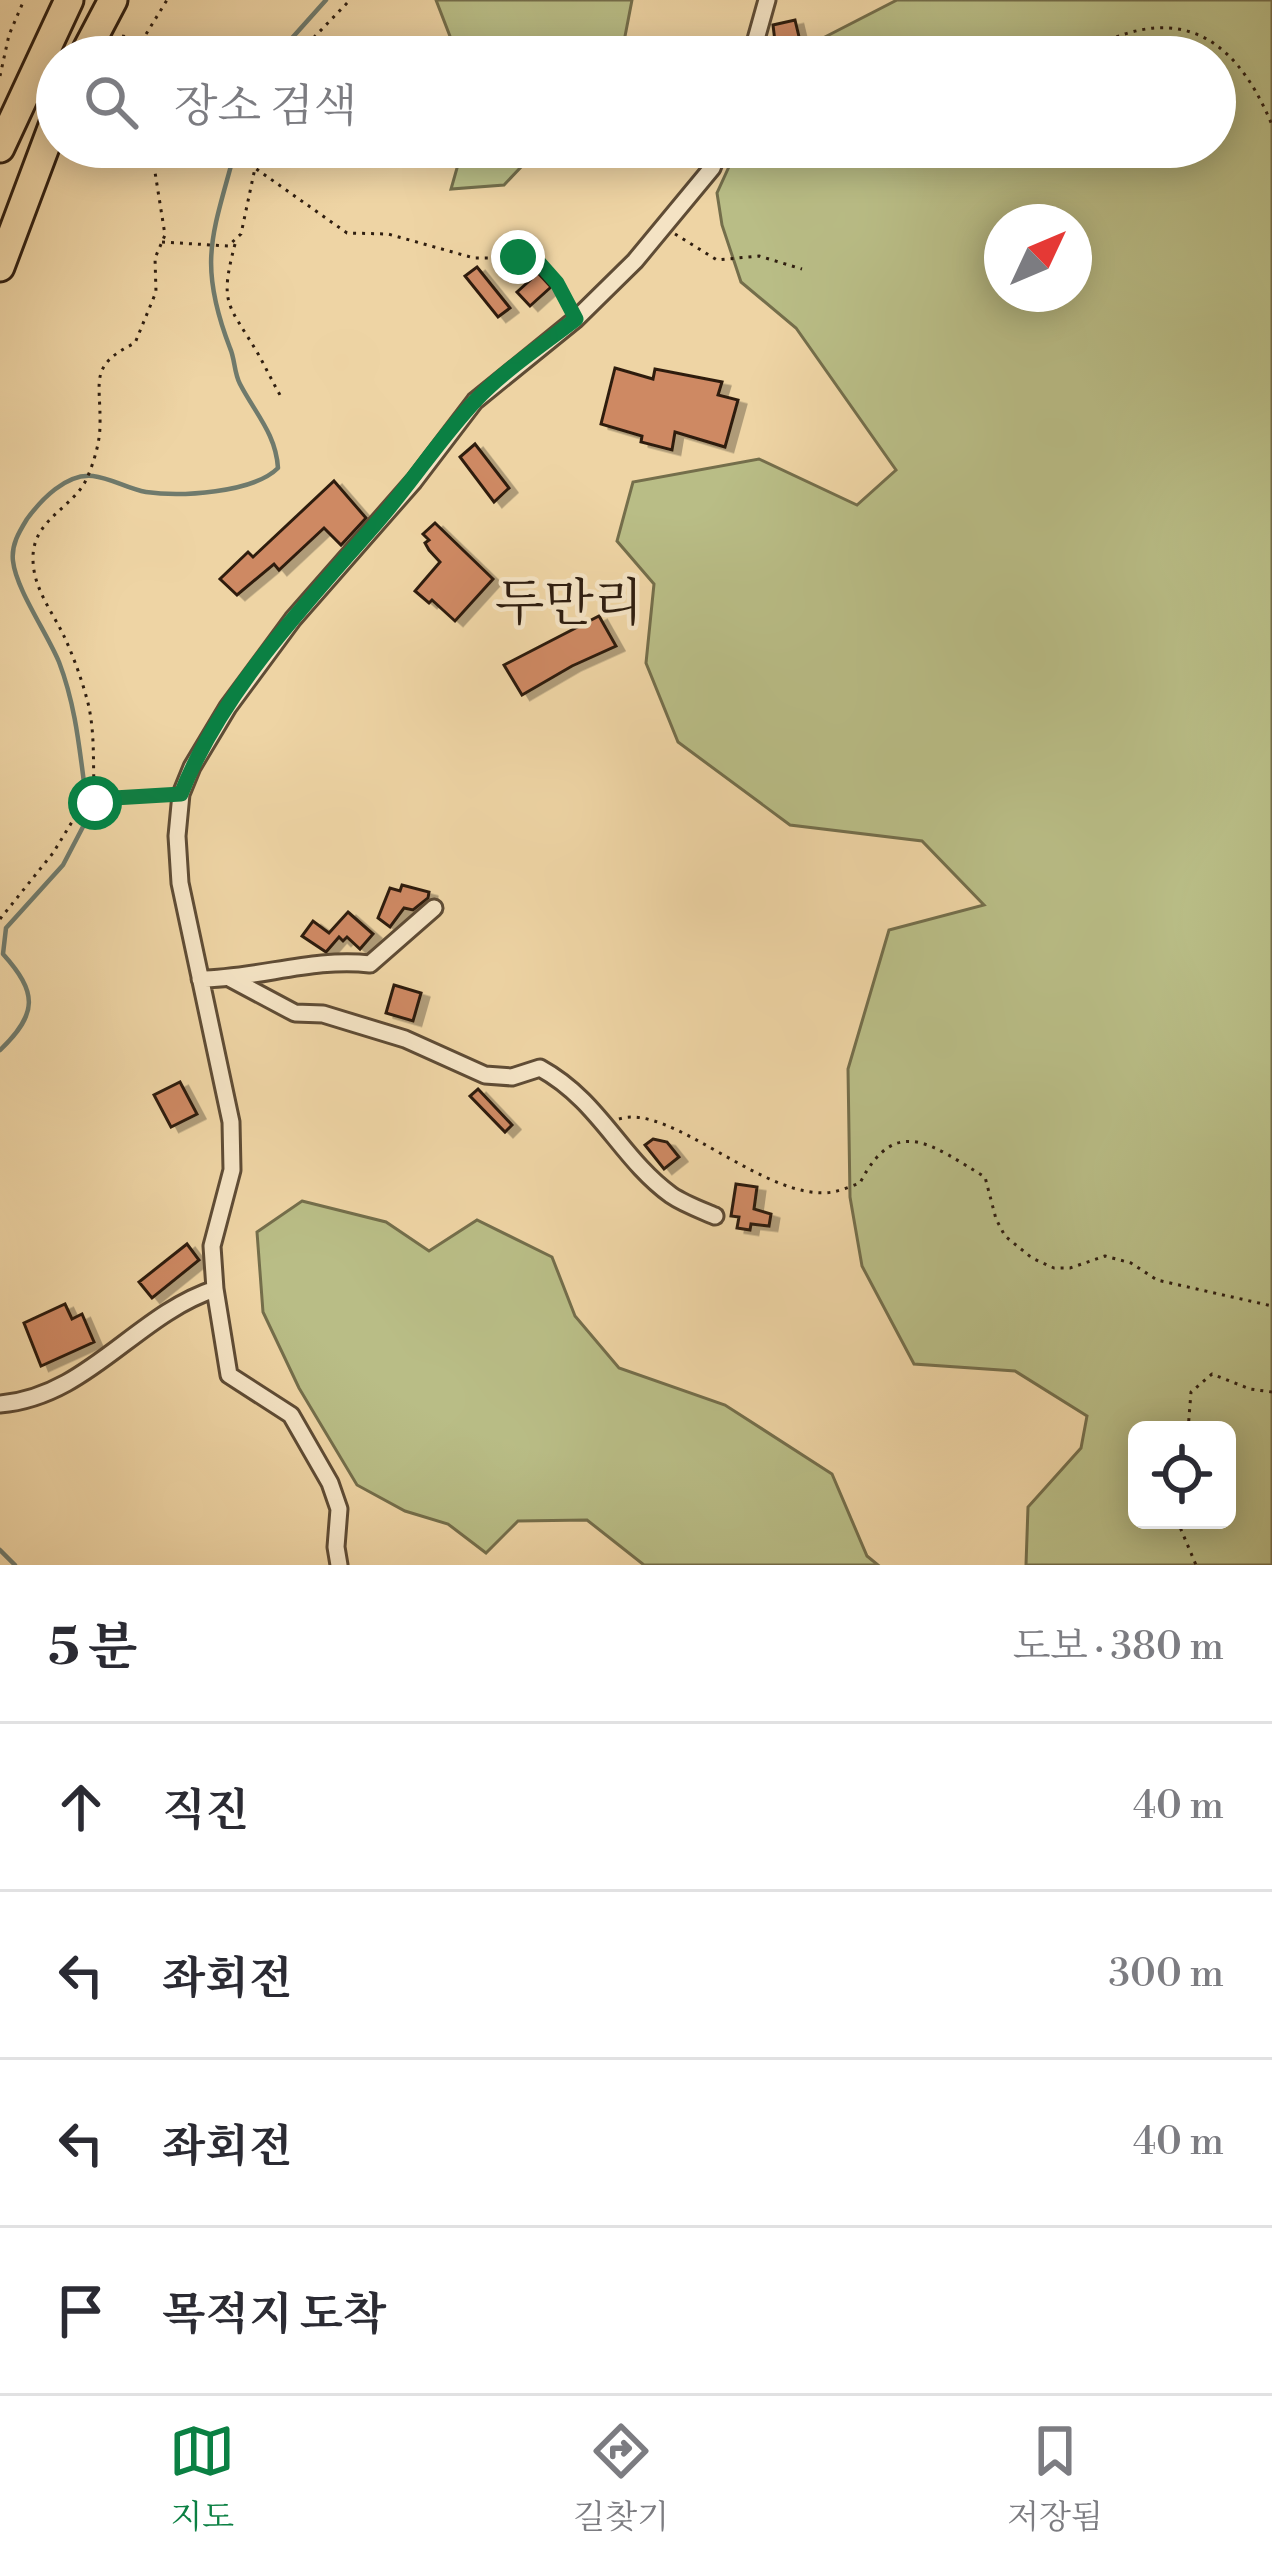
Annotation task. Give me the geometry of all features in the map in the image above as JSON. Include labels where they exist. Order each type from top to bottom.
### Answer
[{"type":"highway","points":[[51,36],[68,0]]},
{"type":"highway","points":[[94,36],[113,0]]},
{"type":"highway","points":[[0,148],[36,70]]},
{"type":"highway","points":[[0,267],[37,168]]},
{"type":"street","points":[[757,36],[767,0]]},
{"type":"street","points":[[339,1565],[339,1509],[330,1483],[291,1415],[229,1375],[214,1289],[212,1246],[232,1171],[231,1119],[180,884],[181,794],[192,766],[228,707],[293,619],[413,481],[475,401],[576,319],[712,168]]},
{"type":"street","points":[[200,979],[231,979],[346,961],[370,964],[434,908]]},
{"type":"street","points":[[231,979],[295,1013],[323,1014],[404,1039],[485,1075],[512,1078],[540,1068],[576,1090],[674,1197],[715,1216]]},
{"type":"street","points":[[5,1404],[44,1395],[84,1375],[191,1297],[214,1289]]},
{"type":"path","points":[[0,76],[9,35],[24,0]]},
{"type":"path","points":[[142,36],[167,0]]},
{"type":"path","points":[[315,36],[350,0]]},
{"type":"path","points":[[1114,36],[1146,25],[1198,29],[1210,36]]},
{"type":"path","points":[[1236,61],[1272,125]]},
{"type":"path","points":[[95,803],[95,740],[88,701],[65,639],[35,581],[32,553],[44,523],[85,484],[101,428],[101,367],[112,354],[135,343],[156,292],[155,258],[165,235],[154,168]]},
{"type":"path","points":[[280,395],[238,326],[226,296],[256,168],[347,233],[420,240],[474,258],[534,257],[557,283],[576,319]]},
{"type":"path","points":[[664,226],[717,260],[759,256],[802,268]]},
{"type":"path","points":[[162,242],[235,243]]},
{"type":"path","points":[[0,919],[53,853],[75,817],[95,803],[181,794]]},
{"type":"path","points":[[605,1123],[648,1116],[736,1163],[815,1192],[860,1183],[874,1156],[887,1146],[921,1141],[985,1178],[1005,1236],[1032,1258],[1054,1268],[1070,1268],[1105,1256],[1131,1263],[1157,1280],[1272,1306]]},
{"type":"path","points":[[1188,1421],[1191,1392],[1212,1374],[1272,1392]]},
{"type":"path","points":[[1181,1529],[1196,1565]]},
{"type":"green space","points":[[436,0],[632,0],[625,36],[450,36]]},
{"type":"green space","points":[[897,0],[1272,0],[1272,1565],[1026,1565],[1028,1507],[1081,1448],[1087,1416],[1015,1371],[914,1364],[862,1266],[850,1197],[848,1069],[889,930],[984,905],[922,841],[790,825],[678,742],[646,663],[654,584],[617,541],[633,482],[759,459],[857,505],[896,470],[796,328],[741,282],[717,193],[728,168],[1236,168],[1236,36],[827,36]]},
{"type":"green space","points":[[457,168],[520,168],[504,185],[451,189]]},
{"type":"green space","points":[[302,1201],[386,1222],[429,1251],[477,1220],[552,1257],[575,1316],[619,1368],[725,1405],[832,1474],[867,1556],[878,1565],[644,1565],[587,1520],[518,1521],[486,1553],[448,1524],[405,1511],[357,1485],[299,1388],[263,1312],[257,1232]]},
{"type":"building","points":[[795,20],[799,36],[774,36],[773,25]]},
{"type":"building","points":[[477,267],[510,308],[498,317],[465,276]]},
{"type":"building","points":[[538,273],[551,287],[530,306],[517,292]]},
{"type":"building","points":[[615,368],[653,379],[655,369],[722,382],[718,395],[738,400],[725,447],[675,432],[672,450],[601,424]]},
{"type":"building","points":[[475,444],[509,488],[494,502],[460,457]]},
{"type":"building","points":[[334,481],[366,518],[341,545],[324,528],[279,570],[274,564],[237,595],[220,579],[248,552],[253,557]]},
{"type":"building","points":[[435,523],[493,579],[455,621],[415,591],[440,562],[423,534]]},
{"type":"building","points":[[599,616],[616,646],[522,695],[504,665]]},
{"type":"building","points":[[402,885],[429,892],[428,898],[413,910],[404,908],[390,927],[378,918],[390,888],[400,891]]},
{"type":"building","points":[[348,912],[373,934],[360,949],[347,937],[343,941],[339,937],[326,952],[302,936],[313,921],[329,933]]},
{"type":"building","points":[[394,985],[421,993],[413,1021],[386,1013]]},
{"type":"building","points":[[180,1082],[197,1114],[171,1127],[154,1095]]},
{"type":"building","points":[[478,1089],[512,1125],[505,1132],[470,1096]]},
{"type":"building","points":[[653,1139],[667,1142],[679,1157],[664,1169],[645,1145]]},
{"type":"building","points":[[736,1184],[757,1187],[754,1209],[771,1214],[769,1226],[737,1228],[739,1217],[731,1216]]},
{"type":"building","points":[[187,1244],[199,1260],[152,1298],[139,1282]]},
{"type":"building","points":[[65,1304],[72,1319],[82,1314],[94,1342],[41,1366],[24,1323]]},
{"type":"waterway","points":[[294,36],[326,0]]},
{"type":"waterway","points":[[87,805],[65,680],[20,585],[14,544],[39,504],[55,489],[83,476],[146,492],[177,494],[234,488],[278,468],[269,434],[238,380],[214,291],[212,246],[230,168]]},
{"type":"waterway","points":[[0,1050],[22,1025],[29,1002],[22,980],[3,954],[6,928],[63,865],[86,821]]},
{"type":"waterway","points":[[0,1550],[15,1565]]},
{"type":"district","name":"두만리","points":[[569,605]]},
{"type":"route","points":[[95,803],[181,794],[192,766],[228,707],[293,619],[413,481],[475,401],[576,319],[545,267],[534,257],[518,257]]}]
